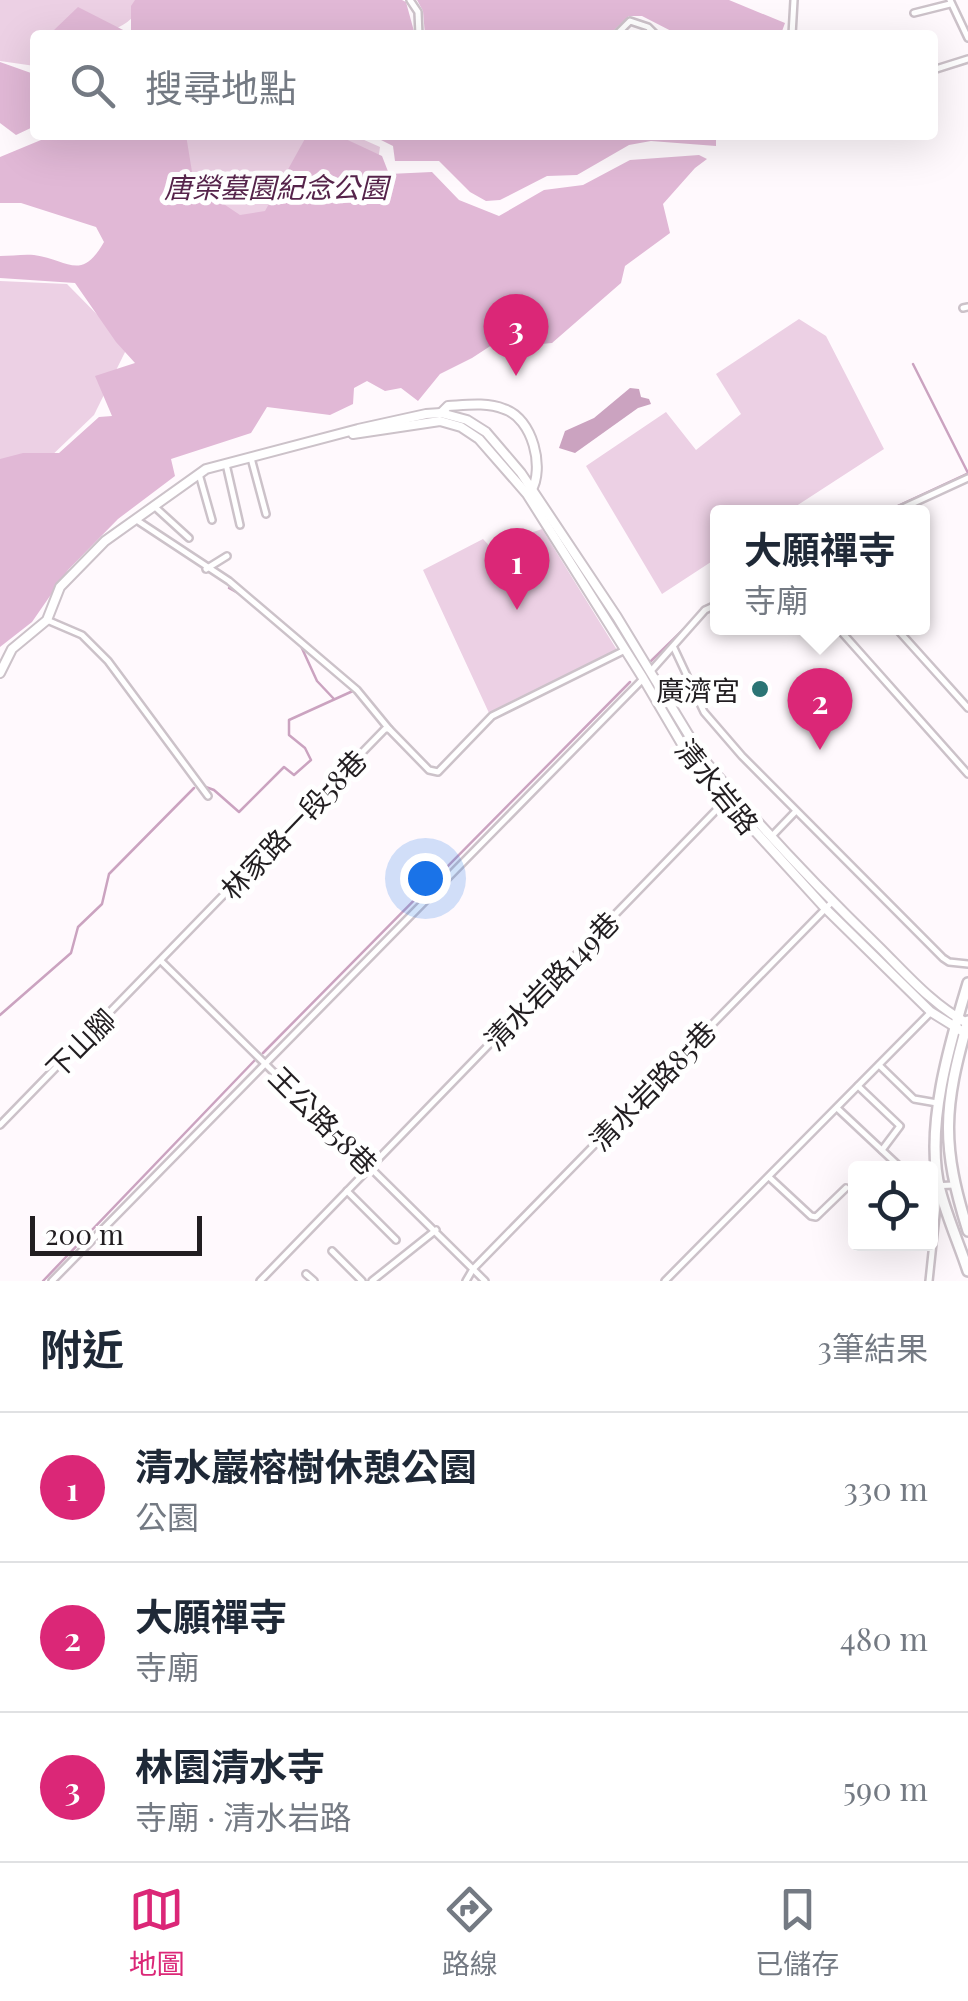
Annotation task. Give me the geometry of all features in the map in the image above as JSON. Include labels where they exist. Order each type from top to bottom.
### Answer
[{"type":"main road","points":[[968,984],[948,1102],[948,1146],[954,1185],[968,1231]]},
{"type":"main road","points":[[936,1161],[940,1104],[962,1025]]},
{"type":"main road","points":[[938,1195],[968,1270]]},
{"type":"street","points":[[410,0],[418,12],[419,30]]},
{"type":"street","points":[[792,30],[794,0]]},
{"type":"street","points":[[914,13],[950,2],[968,38]]},
{"type":"street","points":[[621,30],[630,21],[651,30]]},
{"type":"street","points":[[938,68],[968,59]]},
{"type":"street","name":"清水岩路","points":[[440,417],[448,406],[476,404],[514,414],[536,456],[538,470],[530,492]]},
{"type":"street","name":"清水岩路","points":[[0,672],[12,648],[48,620],[60,587],[104,542],[199,474],[346,433],[363,434],[440,417],[479,439],[530,492],[647,675],[692,763],[729,797],[931,1012],[962,1025]]},
{"type":"street","points":[[251,458],[266,514]]},
{"type":"street","points":[[226,464],[240,526]]},
{"type":"street","points":[[199,474],[212,520]]},
{"type":"street","points":[[909,505],[968,478]]},
{"type":"street","name":"清水岩路","points":[[530,492],[625,650],[647,675]]},
{"type":"street","points":[[153,505],[189,538]]},
{"type":"street","points":[[135,518],[229,581],[357,690],[389,729]]},
{"type":"street","points":[[206,569],[227,556]]},
{"type":"street","points":[[52,1281],[710,608]]},
{"type":"street","points":[[48,620],[82,634],[108,661],[208,796]]},
{"type":"street","points":[[844,635],[968,774]]},
{"type":"street","points":[[902,635],[968,708]]},
{"type":"street","points":[[674,648],[704,712],[943,958],[968,964]]},
{"type":"street","name":"林家路一段58巷","points":[[162,961],[385,729],[429,770],[438,772],[492,716],[625,650]]},
{"type":"street","name":"清水岩路149巷","points":[[260,1281],[729,797]]},
{"type":"street","points":[[768,840],[796,810]]},
{"type":"street","name":"清水岩路","points":[[829,905],[962,1025]]},
{"type":"street","name":"清水岩路85巷","points":[[466,1281],[473,1269],[829,905]]},
{"type":"street","name":"王公路58巷","points":[[162,961],[486,1281]]},
{"type":"street","name":"下山腳","points":[[0,1125],[162,961]]},
{"type":"street","points":[[665,1281],[931,1012]]},
{"type":"street","points":[[879,1064],[914,1099],[940,1104]]},
{"type":"street","points":[[858,1086],[900,1126],[882,1150]]},
{"type":"street","points":[[837,1108],[894,1161]]},
{"type":"street","points":[[768,1178],[811,1216],[816,1216],[846,1188]]},
{"type":"street","points":[[938,1187],[954,1185]]},
{"type":"street","points":[[347,1192],[396,1240]]},
{"type":"street","points":[[372,1281],[381,1278],[436,1230]]},
{"type":"street","points":[[332,1251],[362,1281]]},
{"type":"street","points":[[929,1281],[931,1251]]},
{"type":"street","points":[[306,1274],[314,1281]]},
{"type":"green space","points":[[0,0],[145,0],[136,14],[111,30],[30,30],[30,65],[0,61]]},
{"type":"green space","name":"唐榮墓園紀念公園","points":[[138,140],[364,140],[380,147],[376,174],[271,244],[176,182]]},
{"type":"green space","points":[[0,281],[67,284],[128,346],[94,415],[46,461],[0,490]]},
{"type":"green space","points":[[799,319],[826,336],[884,449],[798,505],[710,505],[710,563],[662,594],[586,466],[666,412],[696,450],[741,414],[716,374]]},
{"type":"green space","points":[[542,529],[617,650],[489,713],[423,570],[483,539],[497,554],[510,540]]},
{"type":"shaded area","points":[[135,0],[402,0],[406,2],[414,30],[131,30],[131,6]]},
{"type":"shaded area","points":[[417,0],[729,0],[785,23],[782,30],[669,30],[642,16],[629,16],[614,30],[425,30],[423,11]]},
{"type":"shaded area","points":[[78,7],[123,30],[54,30]]},
{"type":"shaded area","points":[[0,62],[30,73],[30,128],[16,135],[0,123]]},
{"type":"shaded area","points":[[41,140],[187,140],[194,184],[240,215],[265,211],[304,140],[348,140],[382,156],[389,174],[432,172],[459,200],[499,216],[544,190],[583,185],[630,160],[699,155],[707,159],[663,204],[670,233],[625,266],[621,283],[552,343],[495,343],[440,374],[418,401],[401,388],[385,391],[367,381],[354,388],[353,404],[330,415],[267,407],[251,433],[171,459],[175,476],[118,519],[68,570],[32,622],[0,647],[0,459],[23,453],[59,453],[99,417],[112,416],[95,376],[135,363],[75,283],[0,278],[0,256],[34,255],[81,265],[104,242],[96,227],[21,203],[0,203],[0,157]]},
{"type":"shaded area","points":[[381,140],[716,140],[716,146],[651,141],[629,145],[577,175],[547,176],[500,200],[486,201],[470,192],[439,161],[395,161],[393,146]]},
{"type":"shaded area","points":[[630,388],[639,389],[641,397],[651,404],[638,408],[575,453],[559,448],[565,431],[594,418]]},
{"type":"waterway","points":[[913,364],[968,473]]},
{"type":"waterway","points":[[900,505],[967,474]]},
{"type":"waterway","points":[[229,588],[245,597]]},
{"type":"waterway","points":[[699,614],[710,604]]},
{"type":"waterway","points":[[651,661],[689,624]]},
{"type":"waterway","points":[[300,644],[317,681],[334,699]]},
{"type":"waterway","points":[[263,1053],[630,682]]},
{"type":"waterway","points":[[203,786],[214,790],[239,812],[284,767],[294,775],[311,760],[305,748],[289,735],[289,720],[355,690]]},
{"type":"waterway","points":[[0,1015],[71,953],[78,927],[102,904],[109,874],[194,788]]},
{"type":"waterway","points":[[43,1281],[255,1060]]},
{"type":"place","name":"林園清水寺","points":[[516,376]]},
{"type":"place","name":"清水巖榕樹休憩公園","points":[[517,610]]},
{"type":"place","name":"廣濟宮","points":[[760,689]]},
{"type":"place","name":"大願禪寺","points":[[820,750]]}]
